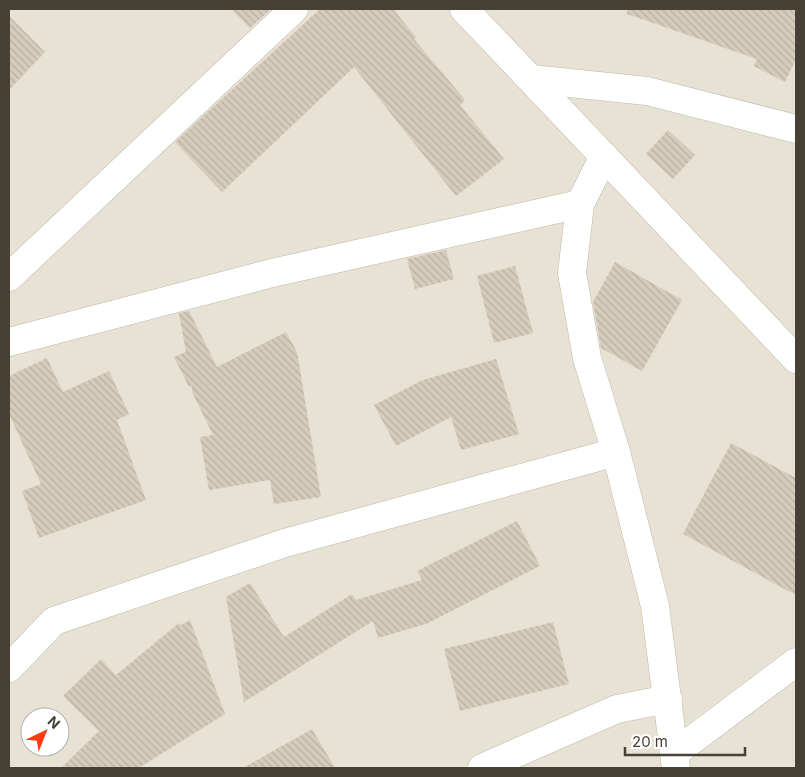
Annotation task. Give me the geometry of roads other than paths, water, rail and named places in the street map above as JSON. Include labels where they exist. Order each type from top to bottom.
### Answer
[{"type":"street","points":[[9,277],[294,9]]},
{"type":"street","points":[[464,9],[796,359]]},
{"type":"street","points":[[531,79],[647,91],[796,129]]},
{"type":"street","points":[[604,156],[580,204],[572,273],[586,358],[616,452],[655,606],[675,760]]},
{"type":"street","points":[[9,342],[272,273],[580,204]]},
{"type":"street","points":[[9,668],[54,621],[285,543],[616,452]]},
{"type":"street","points":[[675,760],[796,662]]},
{"type":"street","points":[[482,768],[617,710],[668,699]]}]
